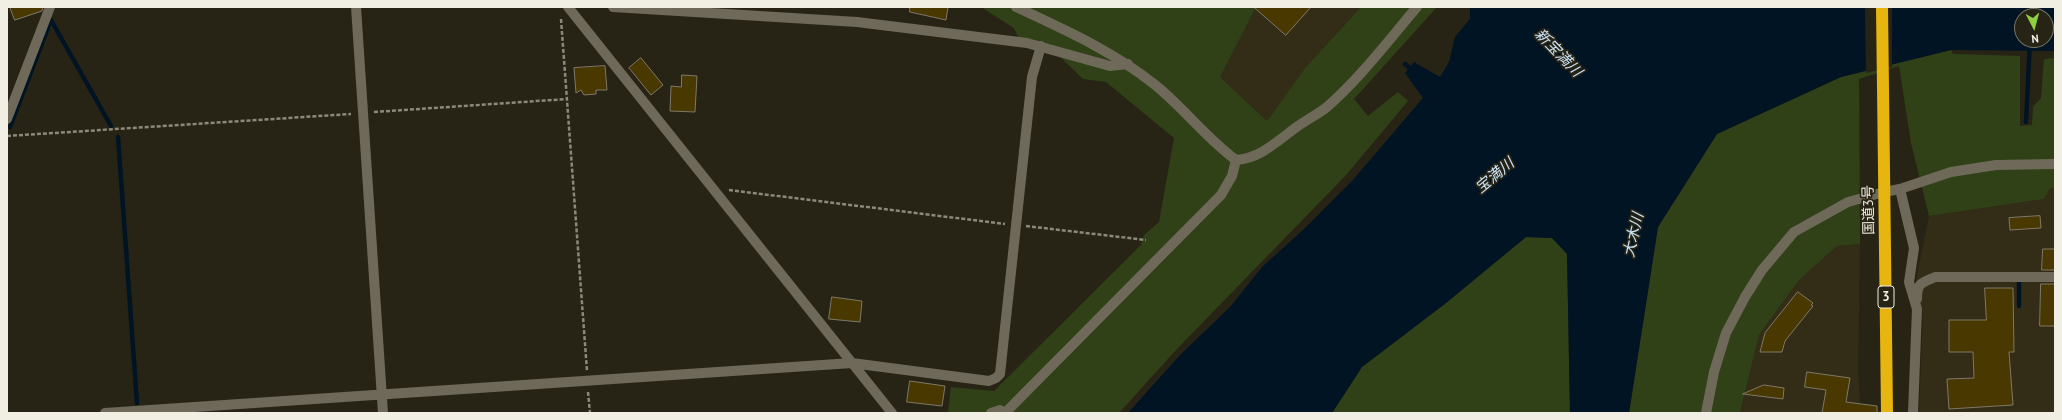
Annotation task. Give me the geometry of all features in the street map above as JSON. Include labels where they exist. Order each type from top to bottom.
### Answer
[{"type":"highway","name":"国道3号","points":[[1882,7],[1887,413]]},
{"type":"street","points":[[7,119],[50,7]]},
{"type":"street","points":[[356,7],[383,413]]},
{"type":"street","points":[[568,7],[892,413]]},
{"type":"street","points":[[614,7],[857,22],[1041,46],[1110,66],[1128,64]]},
{"type":"street","points":[[1016,7],[1082,38],[1128,64],[1155,84],[1219,147],[1236,160],[1247,159],[1260,155],[1296,127],[1325,108],[1350,85],[1417,7]]},
{"type":"street","points":[[105,413],[852,363],[988,381],[996,378],[1000,374],[1032,77],[1041,46]]},
{"type":"street","points":[[991,413],[1000,410],[1005,413],[1221,195],[1232,176],[1236,160]]},
{"type":"street","points":[[1706,413],[1714,372],[1726,333],[1745,297],[1762,270],[1794,232],[1848,202],[1884,186],[1900,189],[1951,172],[1973,167],[2055,164]]},
{"type":"street","points":[[1900,189],[1914,248],[1909,282],[1917,309]]},
{"type":"street","points":[[1913,413],[1917,288],[1922,282],[1935,277],[2055,277]]},
{"type":"path","points":[[561,18],[590,413]]},
{"type":"path","points":[[7,136],[567,99]]},
{"type":"path","points":[[712,188],[1146,240]]},
{"type":"shaded area","points":[[1256,7],[1361,7],[1305,68],[1267,121],[1220,77]]},
{"type":"shaded area","points":[[2050,188],[2055,188],[2055,413],[1919,413],[1923,312],[1916,280],[1929,216],[2044,199]]},
{"type":"shaded area","points":[[1860,244],[1858,373],[1861,413],[1740,413],[1759,335],[1799,280],[1837,246]]},
{"type":"green space","points":[[981,7],[1256,7],[1220,77],[1267,121],[1305,68],[1361,7],[1437,7],[1354,99],[1368,116],[1398,92],[1408,101],[1347,174],[1175,351],[1119,413],[948,413],[951,387],[994,391],[1141,245],[1144,235],[1159,222],[1174,138],[1106,82],[1083,79],[1048,45],[1018,37],[1014,28]]},
{"type":"green space","points":[[1951,50],[1953,54],[2020,56],[2020,126],[2032,125],[2033,107],[2041,98],[2044,59],[2055,58],[2055,188],[2050,188],[2044,199],[1929,216],[1911,143],[1899,66],[1859,79],[1860,244],[1837,246],[1799,280],[1759,335],[1740,413],[1629,413],[1658,227],[1717,134],[1841,77]]},
{"type":"green space","points":[[1526,237],[1552,238],[1567,253],[1570,413],[1332,413],[1362,367],[1446,303]]},
{"type":"water","points":[[1470,7],[2055,7],[2055,51],[1951,50],[1841,77],[1717,134],[1658,227],[1629,413],[1570,413],[1567,254],[1552,238],[1526,237],[1446,303],[1362,367],[1332,413],[1128,413],[1180,355],[1230,307],[1262,267],[1304,229],[1352,181],[1423,98],[1405,73],[1414,62],[1440,77],[1449,62],[1455,37],[1470,19]]},
{"type":"pier","points":[[1865,7],[1892,7],[1892,67],[1866,73]]},
{"type":"building","points":[[10,7],[43,7],[42,11],[15,20]]},
{"type":"building","points":[[910,7],[948,7],[946,20],[910,12]]},
{"type":"building","points":[[1254,7],[1311,7],[1286,35]]},
{"type":"building","points":[[641,58],[663,85],[651,95],[629,68]]},
{"type":"building","points":[[605,66],[607,90],[596,90],[596,94],[584,95],[581,90],[576,93],[574,68]]},
{"type":"building","points":[[682,75],[697,76],[695,112],[670,111],[671,86],[681,87]]},
{"type":"building","points":[[2040,216],[2041,228],[2010,230],[2009,218]]},
{"type":"building","points":[[2043,249],[2055,249],[2055,270],[2042,270]]},
{"type":"building","points":[[2041,284],[2055,284],[2055,326],[2040,326]]},
{"type":"building","points":[[1985,288],[2013,288],[2014,352],[2009,352],[2013,405],[1949,409],[1947,379],[1974,378],[1973,352],[1949,352],[1949,320],[1986,320]]},
{"type":"building","points":[[1798,292],[1813,303],[1811,305],[1813,306],[1785,341],[1782,352],[1760,352],[1765,333]]},
{"type":"building","points":[[832,297],[862,301],[860,322],[829,319]]},
{"type":"building","points":[[1807,372],[1850,378],[1846,402],[1877,406],[1877,413],[1822,413],[1826,390],[1805,387]]},
{"type":"building","points":[[910,381],[945,386],[942,406],[907,402]]},
{"type":"building","points":[[1764,385],[1784,388],[1783,399],[1743,394]]},
{"type":"waterway","points":[[51,20],[111,126]]},
{"type":"waterway","points":[[10,127],[51,20]]},
{"type":"waterway","points":[[2026,122],[2030,48]]},
{"type":"waterway","points":[[1405,64],[1414,72]]},
{"type":"waterway","points":[[118,137],[137,403]]},
{"type":"waterway","points":[[2019,281],[2019,306]]},
{"type":"water label","name":"新宝満川","points":[[1558,53]]},
{"type":"water label","name":"宝満川","points":[[1495,176]]},
{"type":"water label","name":"大木川","points":[[1634,235]]}]
